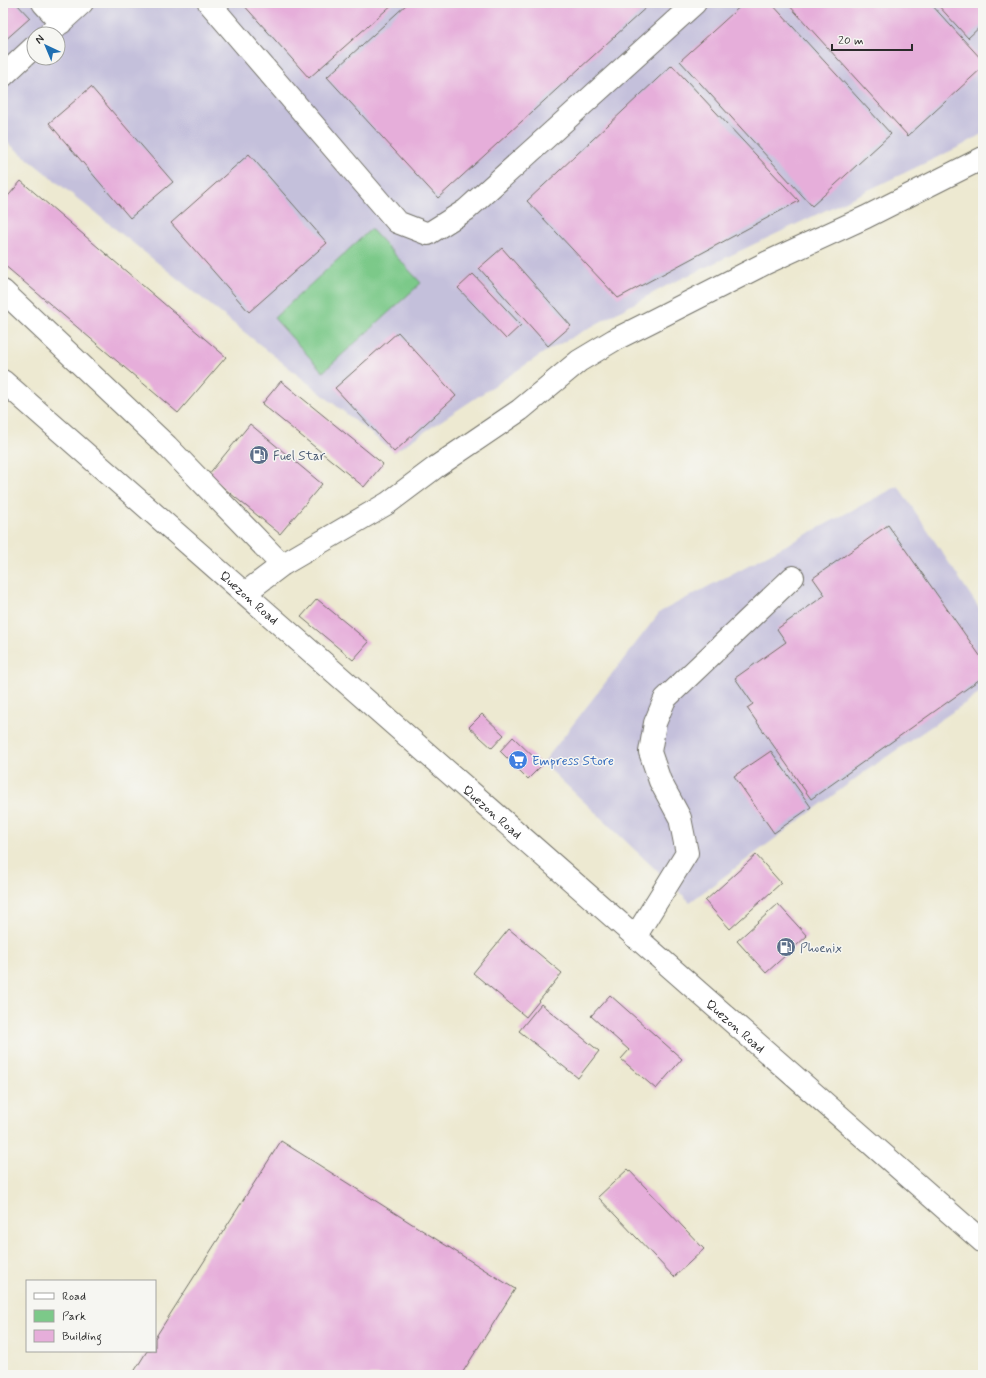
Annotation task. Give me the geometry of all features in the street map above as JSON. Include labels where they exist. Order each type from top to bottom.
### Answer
[{"type":"main road","points":[[43,3],[53,26]]},
{"type":"main road","points":[[56,26],[82,3]]},
{"type":"main road","points":[[209,3],[397,222],[428,234],[466,210],[695,3]]},
{"type":"main road","points":[[3,76],[26,54]]},
{"type":"main road","points":[[245,593],[282,565],[388,503],[436,467],[520,410],[579,361],[614,340],[766,263],[866,217],[983,158]]},
{"type":"main road","points":[[3,291],[167,446],[282,565]]},
{"type":"main road","name":"Quezon Road","points":[[3,381],[983,1242]]},
{"type":"main road","points":[[635,937],[687,853],[680,818],[660,781],[650,752],[655,723],[665,699],[793,577]]},
{"type":"shaded area","points":[[3,3],[983,3],[983,133],[963,145],[666,286],[545,352],[394,452],[3,139]]},
{"type":"shaded area","points":[[898,486],[983,614],[983,691],[863,773],[690,902],[543,763],[660,612]]},
{"type":"green space","points":[[371,229],[421,283],[323,372],[274,318]]},
{"type":"building","points":[[3,3],[16,3],[30,18],[3,42]]},
{"type":"building","points":[[242,3],[394,3],[309,78]]},
{"type":"building","points":[[408,3],[651,3],[438,198],[327,77]]},
{"type":"building","points":[[744,3],[771,3],[891,134],[812,206],[680,61]]},
{"type":"building","points":[[787,3],[930,3],[983,61],[983,67],[908,136]]},
{"type":"building","points":[[936,3],[983,3],[983,24],[968,38]]},
{"type":"building","points":[[672,65],[799,201],[618,298],[527,201]]},
{"type":"building","points":[[91,87],[173,182],[130,218],[49,123]]},
{"type":"building","points":[[249,154],[327,243],[249,312],[171,223]]},
{"type":"building","points":[[21,181],[226,357],[178,413],[3,264],[3,202]]},
{"type":"building","points":[[502,248],[571,326],[548,346],[479,268]]},
{"type":"building","points":[[473,274],[521,325],[506,339],[458,288]]},
{"type":"building","points":[[398,332],[456,396],[394,452],[335,388]]},
{"type":"building","points":[[281,381],[383,464],[364,487],[262,404]]},
{"type":"building","points":[[250,424],[322,484],[280,534],[208,475]]},
{"type":"building","points":[[888,525],[983,660],[983,677],[811,799],[747,708],[753,704],[735,678],[786,642],[777,629],[825,595],[813,578]]},
{"type":"building","points":[[317,599],[369,642],[353,660],[301,617]]},
{"type":"building","points":[[482,714],[504,735],[492,748],[469,727]]},
{"type":"building","points":[[513,737],[542,765],[528,779],[500,751]]},
{"type":"building","points":[[771,751],[811,807],[774,833],[734,776]]},
{"type":"building","points":[[756,855],[781,883],[730,929],[705,901]]},
{"type":"building","points":[[778,904],[807,936],[766,973],[737,941]]},
{"type":"building","points":[[509,929],[562,973],[526,1017],[473,973]]},
{"type":"building","points":[[610,995],[682,1059],[656,1089],[621,1059],[629,1050],[591,1016]]},
{"type":"building","points":[[541,1004],[599,1051],[578,1078],[519,1031]]},
{"type":"building","points":[[281,1141],[515,1289],[461,1375],[132,1375],[146,1352],[156,1352],[156,1336]]},
{"type":"building","points":[[628,1169],[704,1249],[674,1277],[598,1197]]},
{"type":"place","name":"Fuel Star","points":[[259,455]]},
{"type":"place","name":"Empress Store","points":[[518,760]]},
{"type":"place","name":"Phoenix","points":[[786,947]]}]
